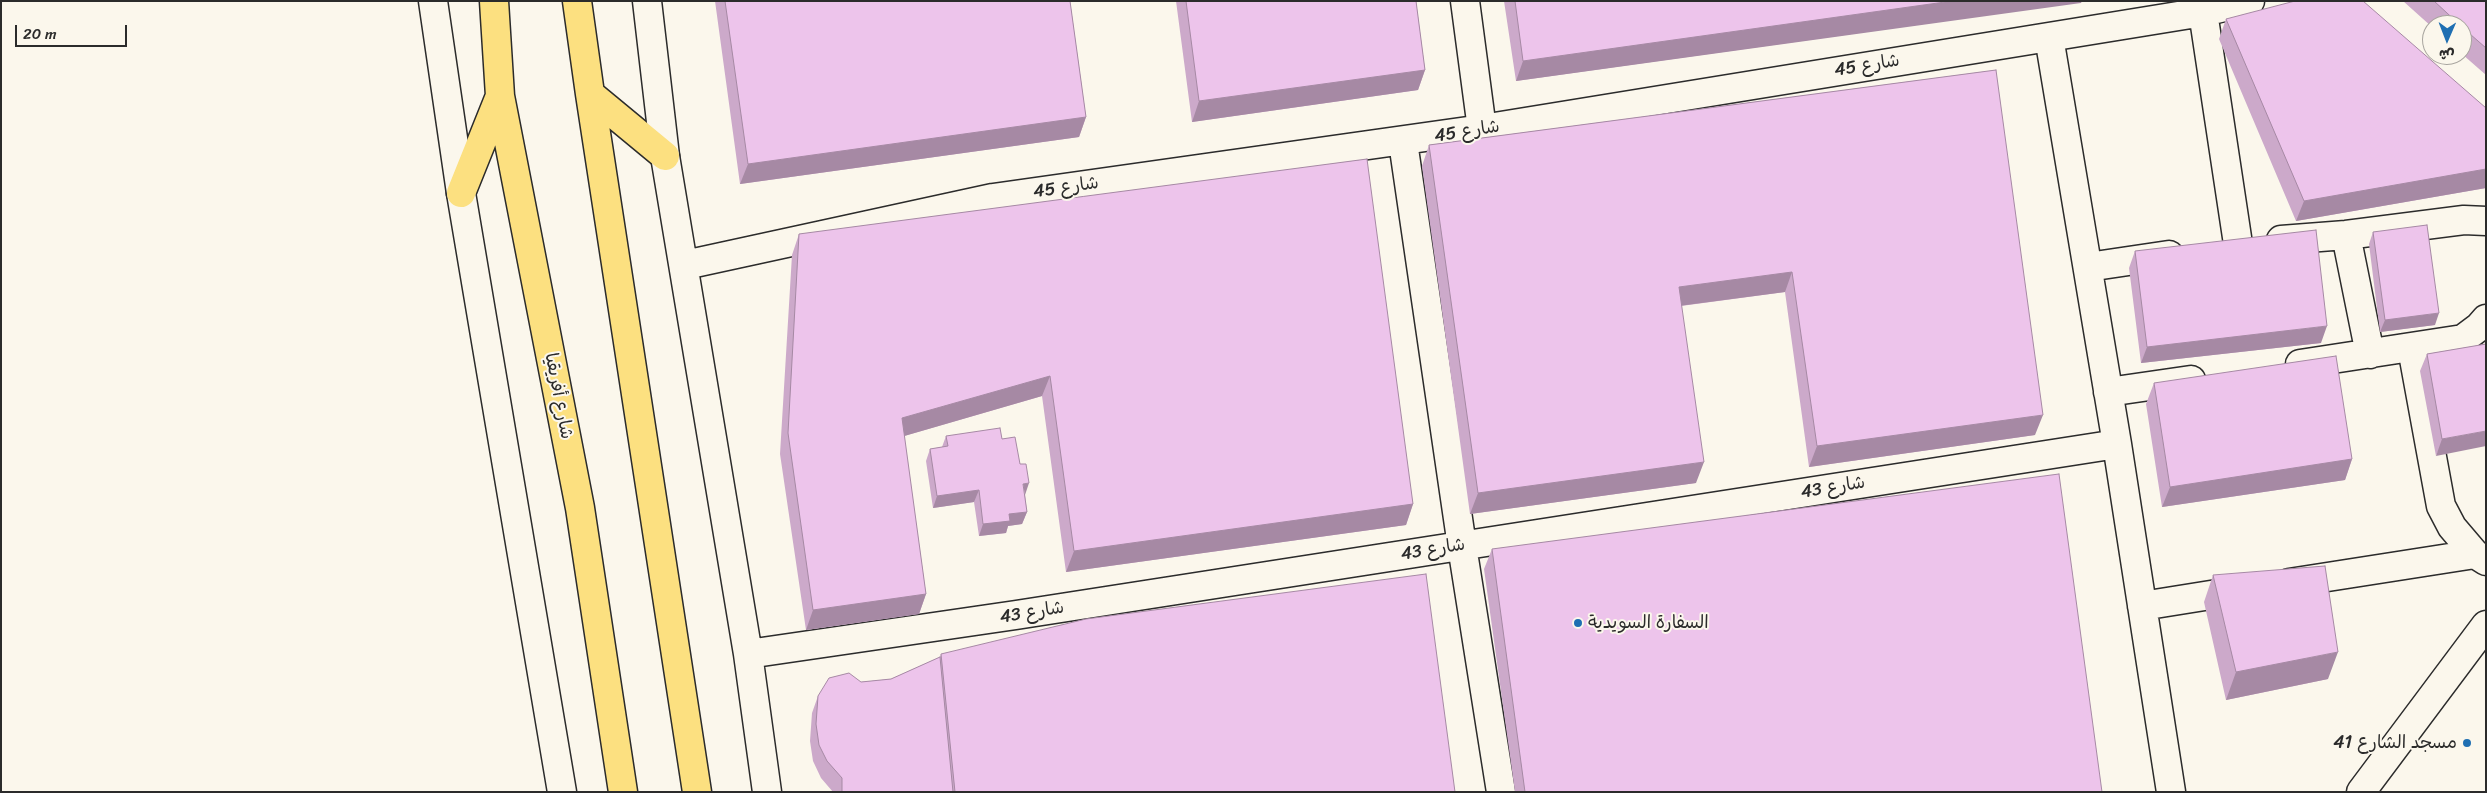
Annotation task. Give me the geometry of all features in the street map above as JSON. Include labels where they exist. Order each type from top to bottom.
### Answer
[{"type":"highway","name":"شارع أفريقيا","points":[[494,1],[500,96],[580,508],[623,792]]},
{"type":"highway","points":[[577,1],[697,792]]},
{"type":"highway","points":[[590,94],[665,156]]},
{"type":"highway","points":[[460,193],[500,96]]},
{"type":"street","points":[[433,1],[460,193],[562,792]]},
{"type":"street","points":[[647,1],[665,156],[685,266],[748,654],[767,792]]},
{"type":"street","points":[[1465,1],[1482,129]]},
{"type":"street","name":"شارع 45","points":[[685,266],[993,198],[1403,142],[2203,12],[2250,1]]},
{"type":"street","points":[[2203,12],[2238,244]]},
{"type":"street","points":[[2049,36],[2117,444],[2170,792]]},
{"type":"street","points":[[1403,142],[1462,546],[1502,792]]},
{"type":"street","points":[[2088,268],[2238,244],[2346,235],[2464,220],[2486,221]]},
{"type":"street","points":[[2346,235],[2370,354]]},
{"type":"street","points":[[2273,368],[2463,339],[2479,328],[2486,319]]},
{"type":"street","points":[[2412,348],[2441,506],[2452,527],[2481,558]]},
{"type":"street","points":[[2108,392],[2215,376]]},
{"type":"street","name":"شارع 43","points":[[748,654],[1016,615],[2117,444]]},
{"type":"street","points":[[2142,606],[2481,558]]},
{"type":"street","points":[[2361,792],[2486,625]]},
{"type":"building","points":[[725,1],[1070,1],[1086,117],[748,164]]},
{"type":"building","points":[[1186,1],[1416,1],[1425,70],[1199,101]]},
{"type":"building","points":[[1515,1],[1952,1],[1523,61]]},
{"type":"building","points":[[2295,1],[2363,1],[2422,52],[2422,65],[2437,65],[2486,108],[2486,169],[2304,201],[2226,19]]},
{"type":"building","points":[[2434,1],[2486,1],[2486,48],[2472,36],[2472,15],[2449,15]]},
{"type":"building","points":[[1996,70],[2043,415],[1817,446],[1792,272],[1679,287],[1704,462],[1478,493],[1429,145]]},
{"type":"building","points":[[1367,159],[1413,504],[1074,551],[1050,376],[902,418],[926,594],[813,610],[788,433],[799,234]]},
{"type":"building","points":[[2427,225],[2439,313],[2385,320],[2373,232]]},
{"type":"building","points":[[2316,230],[2327,326],[2147,347],[2135,251]]},
{"type":"building","points":[[2486,344],[2486,431],[2442,439],[2427,354]]},
{"type":"building","points":[[2336,356],[2352,459],[2170,487],[2154,383]]},
{"type":"building","points":[[1000,428],[1002,439],[1015,437],[1020,464],[1026,464],[1029,483],[1023,484],[1027,512],[1009,514],[1010,521],[983,524],[979,490],[937,496],[930,449],[948,446],[946,436]]},
{"type":"building","points":[[2059,474],[2102,792],[1525,792],[1492,549]]},
{"type":"building","points":[[2325,566],[2338,652],[2236,672],[2213,575]]},
{"type":"building","points":[[1426,574],[1455,792],[955,792],[941,654],[1086,619]]},
{"type":"building","points":[[940,657],[953,792],[842,792],[842,778],[827,761],[819,745],[816,724],[818,696],[829,678],[849,673],[861,682],[891,679]]},
{"type":"place","name":"السفارة السويدية","points":[[1578,623]]},
{"type":"place","name":"مسجد الشارع 41","points":[[2467,743]]}]
